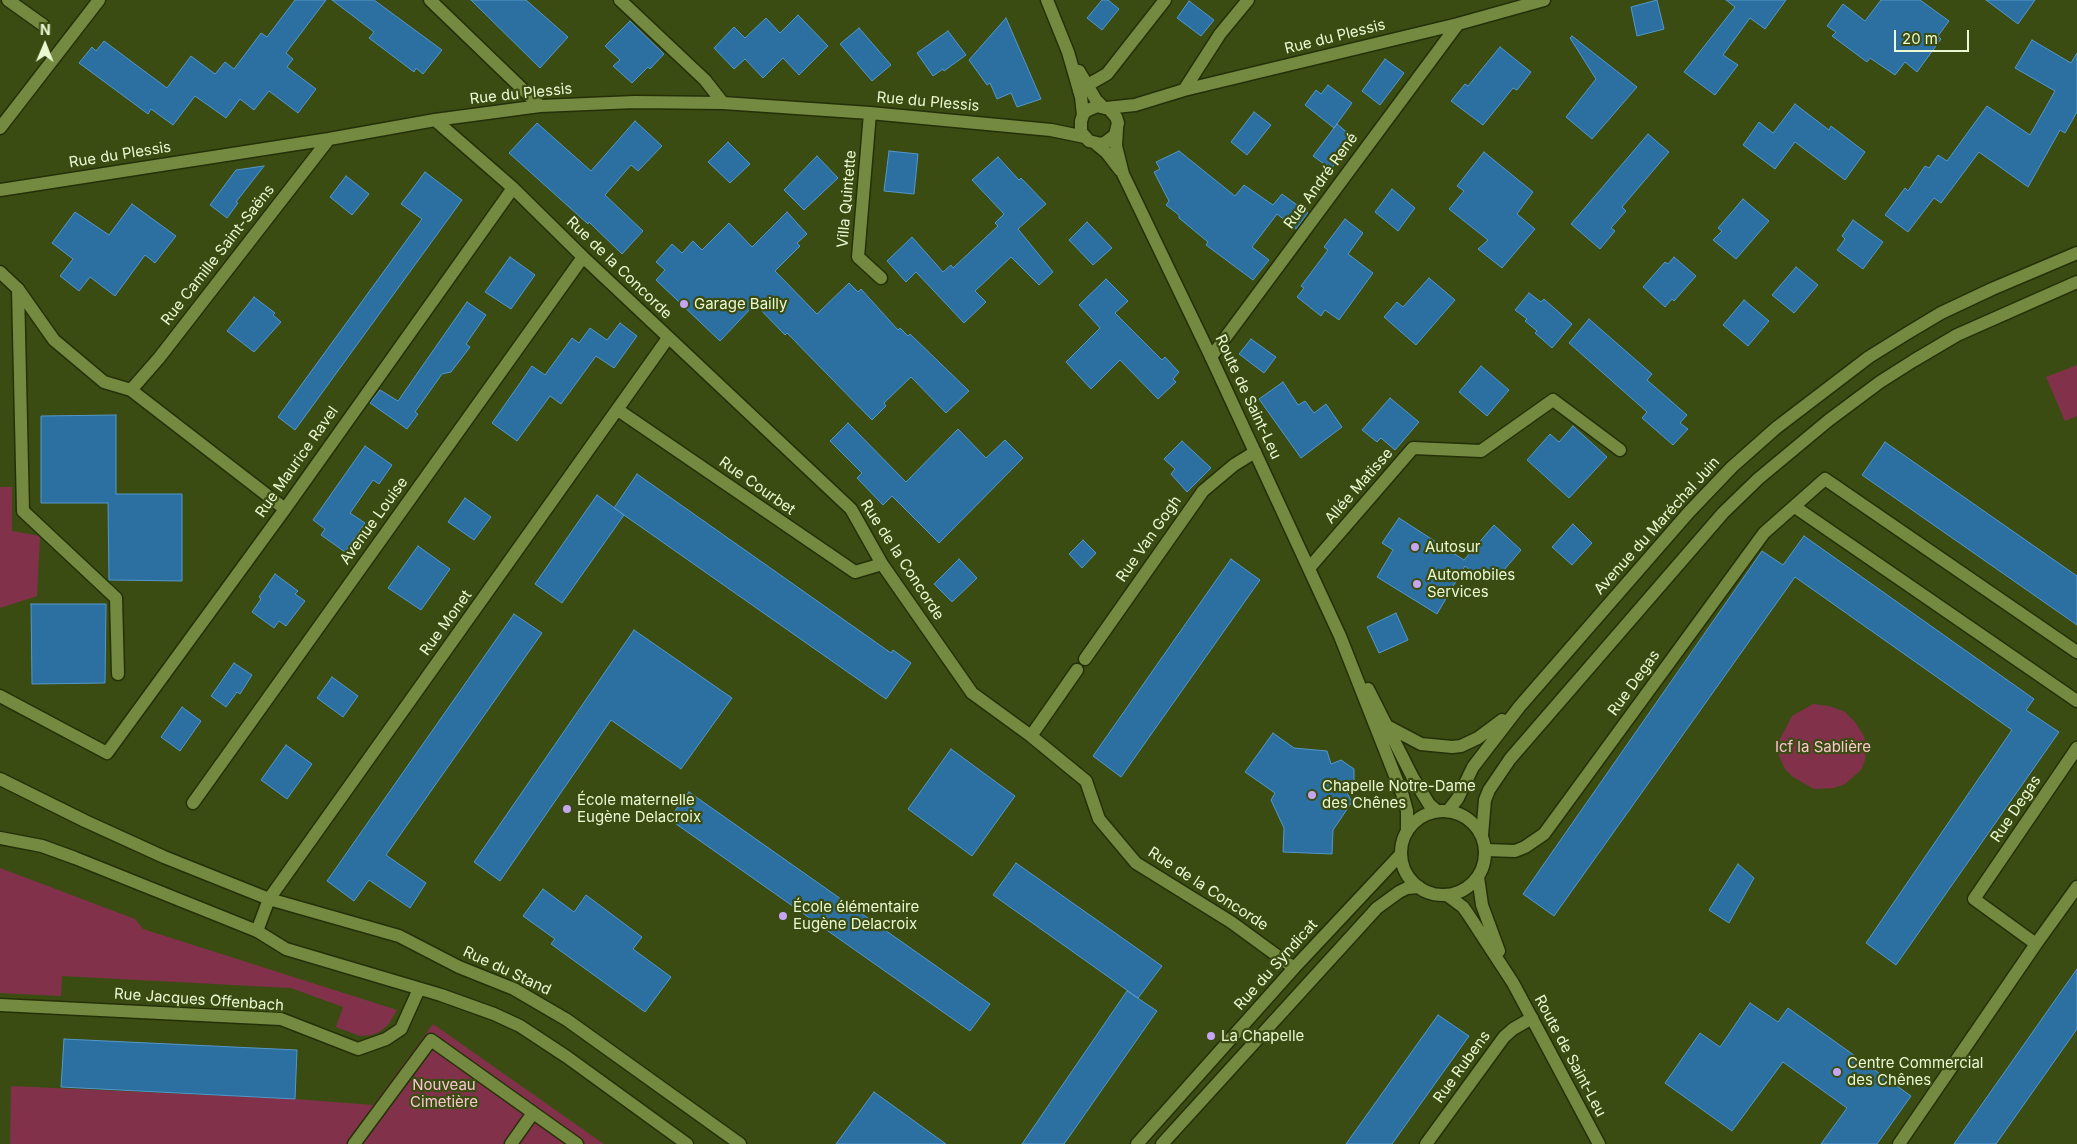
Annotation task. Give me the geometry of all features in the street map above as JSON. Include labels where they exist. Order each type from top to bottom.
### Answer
[{"type":"street","points":[[8,0],[43,25]]},
{"type":"street","points":[[0,128],[99,0]]},
{"type":"street","points":[[430,0],[540,106]]},
{"type":"street","points":[[620,0],[705,80],[723,103]]},
{"type":"street","points":[[1047,0],[1083,88],[1081,132],[1090,140],[1106,142],[1115,135],[1117,126],[1113,113],[1083,88]]},
{"type":"street","points":[[1083,88],[1107,74],[1165,0]]},
{"type":"street","points":[[1184,90],[1220,34],[1248,0]]},
{"type":"street","name":"Rue du Plessis","points":[[1104,107],[1135,105],[1184,90],[1458,24],[1544,0]]},
{"type":"street","name":"Rue André René","points":[[1211,357],[1458,24]]},
{"type":"street","name":"Rue du Plessis","points":[[0,190],[329,139],[435,120],[540,106],[635,102],[723,103],[870,113],[1051,130],[1090,140]]},
{"type":"street","name":"Rue du Plessis","points":[[1117,126],[1121,116],[1135,105]]},
{"type":"street","points":[[1082,118],[1091,108],[1104,107]]},
{"type":"street","name":"Villa Quintette","points":[[870,113],[858,257],[881,278]]},
{"type":"street","name":"Rue du Plessis","points":[[1051,130],[1073,126],[1082,118]]},
{"type":"street","name":"Rue de la Concorde","points":[[435,120],[512,188],[850,509],[882,564],[972,693],[1031,736],[1086,781],[1100,819],[1136,863],[1231,922],[1294,968]]},
{"type":"street","name":"Route de Saint-Leu","points":[[1117,126],[1116,146],[1123,174]]},
{"type":"street","name":"Rue Camille Saint-Saëns","points":[[131,390],[165,351],[329,139]]},
{"type":"street","name":"Route de Saint-Leu","points":[[1090,140],[1107,153],[1123,174],[1310,567],[1340,636],[1403,796],[1407,811],[1406,832]]},
{"type":"street","name":"Rue Maurice Ravel","points":[[0,696],[107,753],[512,188]]},
{"type":"street","name":"Avenue du Maréchal Juin","points":[[1442,811],[1458,798],[1473,767],[1520,706],[1689,512],[1732,467],[1776,428],[1869,357],[1906,334],[1941,314],[2077,253]]},
{"type":"street","name":"Avenue Louise","points":[[193,804],[583,257]]},
{"type":"street","points":[[0,272],[18,289],[54,340],[104,382],[131,390],[284,508]]},
{"type":"street","points":[[1482,835],[1468,818],[1462,814],[1442,811],[1419,818],[1406,832],[1401,854],[1405,870],[1419,887],[1430,893],[1447,895],[1465,889],[1478,877],[1485,861],[1486,850],[1482,835],[1485,800],[1489,790],[1510,759],[1723,513],[1758,479],[1829,420],[1880,382],[1957,335],[2077,282]]},
{"type":"street","points":[[18,289],[23,511],[116,598],[118,674]]},
{"type":"street","name":"Rue Monet","points":[[257,932],[269,898],[668,338]]},
{"type":"street","name":"Allée Matisse","points":[[1310,567],[1414,448],[1481,451],[1553,400],[1620,450]]},
{"type":"street","name":"Rue Courbet","points":[[618,410],[855,572],[882,564]]},
{"type":"street","name":"Rue Van Gogh","points":[[1084,659],[1203,490],[1234,464],[1255,452]]},
{"type":"street","name":"Rue Degas","points":[[1486,850],[1515,851],[1526,848],[1544,834],[1764,533],[1825,479],[2077,652]]},
{"type":"street","points":[[1795,507],[2077,702]]},
{"type":"street","name":"Route de Saint-Leu","points":[[1340,636],[1413,778],[1429,804],[1442,811]]},
{"type":"street","points":[[1031,736],[1077,670]]},
{"type":"street","points":[[1387,726],[1421,744],[1443,747],[1461,746],[1478,738],[1520,706]]},
{"type":"street","name":"Rue Degas","points":[[2036,944],[1974,899],[2077,748]]},
{"type":"street","name":"Rue du Stand","points":[[0,780],[155,853],[269,898],[399,936],[445,960],[534,999],[567,1020],[740,1144]]},
{"type":"street","points":[[0,838],[42,846],[75,858],[220,916],[257,932],[286,949],[469,1004],[520,1026],[567,1057],[687,1144]]},
{"type":"street","name":"Rue du Syndicat","points":[[1137,1144],[1294,968],[1401,854]]},
{"type":"street","name":"Route de Saint-Leu","points":[[1478,877],[1487,921],[1513,983]]},
{"type":"street","points":[[1162,1144],[1377,908],[1399,892],[1413,886],[1419,887]]},
{"type":"street","points":[[1899,1144],[2077,887]]},
{"type":"street","name":"Route de Saint-Leu","points":[[1447,895],[1468,914],[1513,983],[1599,1144]]},
{"type":"street","name":"Rue Jacques Offenbach","points":[[0,1005],[281,1019],[358,1048],[386,1039],[401,1029],[419,989]]},
{"type":"street","name":"Rue Rubens","points":[[1426,1144],[1504,1037],[1513,1029],[1532,1018]]},
{"type":"street","points":[[354,1144],[431,1040],[577,1144]]},
{"type":"street","points":[[511,1144],[533,1113]]},
{"type":"green space","points":[[2077,365],[2077,416],[2065,421],[2046,377]]},
{"type":"green space","points":[[0,487],[12,487],[12,531],[40,536],[37,596],[0,608]]},
{"type":"green space","name":"Icf la Sablière","points":[[1813,704],[1829,706],[1845,712],[1855,722],[1864,736],[1866,749],[1865,760],[1861,770],[1845,784],[1834,788],[1814,789],[1793,777],[1785,769],[1779,756],[1779,741],[1792,716]]},
{"type":"green space","points":[[0,868],[135,919],[143,929],[397,1010],[388,1025],[379,1032],[360,1036],[336,1027],[343,1007],[291,988],[62,976],[61,996],[0,993]]},
{"type":"green space","name":"Nouveau Cimetière","points":[[433,1024],[604,1144],[10,1144],[11,1086],[295,1099],[373,1105]]},
{"type":"building","points":[[295,0],[326,0],[286,53],[293,59],[287,67],[316,89],[298,113],[269,91],[254,110],[240,99],[226,118],[195,96],[173,125],[151,109],[148,114],[79,63],[92,47],[96,51],[104,41],[167,88],[191,56],[215,74],[225,62],[234,69],[261,33],[267,37]]},
{"type":"building","points":[[332,0],[374,0],[442,50],[423,74],[416,68],[414,72],[369,38],[374,32]]},
{"type":"building","points":[[471,0],[526,0],[568,37],[540,68]]},
{"type":"building","points":[[1102,0],[1108,0],[1119,9],[1102,30],[1087,18]]},
{"type":"building","points":[[1657,0],[1664,29],[1637,36],[1631,7]]},
{"type":"building","points":[[1726,0],[1786,0],[1765,29],[1750,18],[1723,55],[1738,65],[1715,95],[1684,72],[1735,7]]},
{"type":"building","points":[[1881,0],[1920,0],[1949,21],[1938,36],[1941,39],[1917,72],[1905,62],[1895,75],[1870,58],[1867,62],[1832,36],[1836,32],[1827,26],[1843,4],[1865,21]]},
{"type":"building","points":[[1986,0],[2035,0],[2018,24]]},
{"type":"building","points":[[1189,1],[1214,20],[1201,36],[1177,18]]},
{"type":"building","points":[[798,15],[828,46],[799,75],[783,58],[763,78],[745,59],[734,69],[714,48],[734,27],[745,38],[766,18],[780,33]]},
{"type":"building","points":[[1006,18],[1041,99],[1017,107],[1011,93],[997,99],[990,83],[987,85],[969,60]]},
{"type":"building","points":[[630,21],[664,54],[650,69],[648,67],[632,83],[613,66],[620,60],[605,46]]},
{"type":"building","points":[[859,28],[891,65],[872,81],[840,44]]},
{"type":"building","points":[[948,31],[966,55],[944,71],[943,69],[933,76],[917,53]]},
{"type":"building","points":[[1572,36],[1637,87],[1592,139],[1566,117],[1596,79],[1570,38]]},
{"type":"building","points":[[2032,40],[2071,63],[2077,53],[2077,112],[2065,133],[2060,130],[2028,187],[1979,152],[1941,203],[1934,198],[1908,232],[1885,215],[1905,188],[1908,191],[1925,166],[1929,168],[1938,155],[1947,161],[1987,106],[2030,135],[2055,91],[2015,68]]},
{"type":"building","points":[[1500,47],[1531,72],[1517,90],[1513,88],[1483,125],[1451,101],[1465,84],[1468,86]]},
{"type":"building","points":[[1385,59],[1404,73],[1380,105],[1362,91]]},
{"type":"building","points":[[1328,85],[1352,103],[1334,128],[1305,105],[1316,90],[1321,94]]},
{"type":"building","points":[[1795,104],[1829,130],[1831,126],[1865,152],[1845,180],[1795,142],[1775,169],[1743,145],[1759,122],[1773,133]]},
{"type":"building","points":[[1254,112],[1271,125],[1247,155],[1231,142]]},
{"type":"building","points":[[635,121],[662,146],[638,171],[631,165],[605,195],[643,231],[622,254],[589,222],[588,224],[509,153],[537,123],[591,171]]},
{"type":"building","points":[[1337,124],[1355,139],[1331,169],[1313,156]]},
{"type":"building","points":[[1648,134],[1669,152],[1622,207],[1626,211],[1611,228],[1615,231],[1600,249],[1571,224]]},
{"type":"building","points":[[728,142],[750,164],[730,183],[708,162]]},
{"type":"building","points":[[889,151],[918,154],[914,194],[884,191]]},
{"type":"building","points":[[1179,151],[1235,196],[1244,185],[1273,205],[1282,194],[1308,213],[1296,229],[1277,214],[1252,247],[1269,260],[1253,280],[1206,245],[1208,242],[1166,205],[1169,201],[1154,172],[1160,169],[1156,162]]},
{"type":"building","points":[[1484,152],[1533,192],[1517,214],[1535,229],[1502,268],[1478,249],[1488,240],[1449,209],[1464,191],[1457,186]]},
{"type":"building","points":[[817,156],[838,178],[804,210],[784,190]]},
{"type":"building","points":[[998,157],[1019,180],[1021,178],[1046,204],[1018,229],[1053,272],[1039,285],[1011,257],[975,291],[986,302],[964,323],[916,272],[906,282],[887,261],[912,237],[943,272],[951,265],[953,268],[998,226],[995,223],[1004,214],[972,180]]},
{"type":"building","points":[[264,166],[236,202],[238,203],[227,218],[210,205],[236,170]]},
{"type":"building","points":[[425,172],[462,200],[295,430],[278,417],[422,219],[401,204]]},
{"type":"building","points":[[346,176],[369,194],[352,215],[330,197]]},
{"type":"building","points":[[1392,189],[1415,208],[1398,231],[1375,212]]},
{"type":"building","points":[[1743,199],[1769,221],[1736,259],[1713,240],[1722,231],[1718,228]]},
{"type":"building","points":[[132,204],[176,236],[155,263],[145,255],[115,296],[90,277],[79,291],[60,276],[73,259],[52,243],[75,212],[109,235]]},
{"type":"building","points":[[787,212],[807,234],[797,243],[800,246],[775,271],[817,314],[849,283],[858,292],[861,289],[898,330],[900,328],[908,336],[910,334],[969,391],[946,413],[911,377],[884,403],[886,406],[872,420],[787,333],[785,335],[755,304],[720,341],[656,280],[665,270],[656,262],[672,244],[682,253],[693,241],[702,250],[729,223],[752,247]]},
{"type":"building","points":[[1345,219],[1363,233],[1348,254],[1373,273],[1339,320],[1325,310],[1321,316],[1297,297],[1304,288],[1301,286],[1328,250],[1324,247]]},
{"type":"building","points":[[1853,220],[1883,242],[1863,269],[1837,250],[1845,239],[1842,236]]},
{"type":"building","points":[[1087,222],[1112,248],[1093,265],[1069,240]]},
{"type":"building","points":[[510,257],[535,275],[511,309],[485,292]]},
{"type":"building","points":[[1674,257],[1696,276],[1674,301],[1672,299],[1665,307],[1643,287],[1665,262],[1668,264]]},
{"type":"building","points":[[1796,267],[1818,285],[1794,313],[1772,295]]},
{"type":"building","points":[[1429,278],[1455,300],[1416,345],[1384,317],[1397,302],[1403,307]]},
{"type":"building","points":[[1106,279],[1128,301],[1115,313],[1162,360],[1165,357],[1179,372],[1173,379],[1176,382],[1158,399],[1120,360],[1091,389],[1066,362],[1100,328],[1079,305]]},
{"type":"building","points":[[1529,293],[1541,302],[1544,299],[1572,324],[1552,348],[1535,333],[1537,331],[1525,321],[1527,319],[1515,310]]},
{"type":"building","points":[[254,297],[275,313],[273,315],[281,322],[254,352],[227,331]]},
{"type":"building","points":[[1744,300],[1769,321],[1748,346],[1723,325]]},
{"type":"building","points":[[467,302],[486,315],[466,344],[470,347],[451,372],[442,374],[415,412],[418,414],[407,429],[370,403],[380,390],[398,401]]},
{"type":"building","points":[[1589,319],[1652,374],[1647,380],[1687,415],[1680,423],[1688,429],[1673,445],[1642,418],[1647,412],[1569,343]]},
{"type":"building","points":[[620,323],[637,336],[614,368],[596,356],[561,404],[550,396],[517,441],[492,423],[532,366],[545,375],[572,338],[579,343],[590,328],[607,340]]},
{"type":"building","points":[[1251,339],[1276,357],[1264,373],[1239,354]]},
{"type":"building","points":[[1481,366],[1509,390],[1487,416],[1459,392]]},
{"type":"building","points":[[1283,382],[1298,405],[1305,401],[1314,413],[1326,404],[1342,427],[1301,458],[1259,399]]},
{"type":"building","points":[[1390,398],[1419,422],[1395,450],[1381,438],[1377,442],[1362,430]]},
{"type":"building","points":[[116,415],[116,494],[182,494],[182,581],[109,580],[108,503],[41,503],[41,416]]},
{"type":"building","points":[[848,423],[906,482],[958,429],[986,458],[1005,440],[1023,458],[939,543],[892,496],[883,505],[857,478],[862,473],[830,441]]},
{"type":"building","points":[[1573,426],[1607,457],[1569,498],[1527,460],[1550,434],[1559,442]]},
{"type":"building","points":[[1182,441],[1211,468],[1187,492],[1171,474],[1175,469],[1164,459]]},
{"type":"building","points":[[1885,442],[2077,576],[2077,625],[1862,475]]},
{"type":"building","points":[[365,446],[392,465],[379,484],[373,480],[350,513],[365,523],[345,552],[321,535],[325,529],[313,520]]},
{"type":"building","points":[[637,474],[891,653],[893,650],[911,663],[886,699],[614,508]]},
{"type":"building","points":[[597,495],[624,515],[562,603],[535,584]]},
{"type":"building","points":[[465,498],[491,517],[474,540],[448,522]]},
{"type":"building","points":[[1399,518],[1464,560],[1494,525],[1521,550],[1498,577],[1489,570],[1482,580],[1465,566],[1437,614],[1377,577],[1393,550],[1382,543]]},
{"type":"building","points":[[1573,524],[1592,543],[1572,565],[1552,547]]},
{"type":"building","points":[[1804,536],[2034,699],[2026,710],[2059,732],[1896,965],[1866,943],[2012,730],[1795,577],[1554,916],[1523,894],[1762,551],[1783,565]]},
{"type":"building","points":[[1083,540],[1096,553],[1082,568],[1069,554]]},
{"type":"building","points":[[418,546],[450,569],[421,610],[388,588]]},
{"type":"building","points":[[959,559],[977,578],[952,602],[934,584]]},
{"type":"building","points":[[1231,559],[1260,580],[1121,777],[1093,756]]},
{"type":"building","points":[[275,574],[298,591],[295,594],[305,601],[286,626],[279,621],[274,628],[252,612],[261,599],[259,597]]},
{"type":"building","points":[[31,604],[106,604],[105,683],[32,684]]},
{"type":"building","points":[[1396,613],[1408,640],[1379,653],[1367,627]]},
{"type":"building","points":[[514,614],[542,633],[386,855],[426,883],[410,908],[369,880],[354,901],[327,881]]},
{"type":"building","points":[[634,630],[732,698],[681,769],[611,720],[500,881],[474,862]]},
{"type":"building","points":[[234,663],[252,675],[240,694],[237,692],[226,707],[211,696]]},
{"type":"building","points":[[332,677],[358,696],[343,717],[317,698]]},
{"type":"building","points":[[182,707],[201,721],[180,751],[161,737]]},
{"type":"building","name":"Chapelle Notre-Dame des Chênes","points":[[1273,733],[1294,748],[1327,751],[1331,764],[1341,760],[1354,769],[1354,784],[1346,791],[1352,802],[1333,830],[1332,854],[1283,852],[1284,828],[1271,800],[1275,793],[1245,772]]},
{"type":"building","points":[[286,745],[312,764],[287,799],[261,780]]},
{"type":"building","points":[[951,749],[1015,796],[972,856],[908,809]]},
{"type":"building","points":[[689,792],[990,1004],[970,1031],[669,819]]},
{"type":"building","points":[[1016,863],[1162,966],[1138,998],[993,895]]},
{"type":"building","points":[[1738,864],[1754,878],[1729,923],[1709,910]]},
{"type":"building","points":[[543,889],[574,912],[586,895],[642,937],[633,949],[671,977],[645,1012],[551,944],[555,939],[523,916]]},
{"type":"building","points":[[2077,969],[2077,1029],[1996,1144],[1954,1144]]},
{"type":"building","points":[[1127,991],[1157,1011],[1064,1144],[1022,1144]]},
{"type":"building","name":"Centre Commercial des Chênes","points":[[1750,1003],[1778,1022],[1788,1008],[1911,1096],[1877,1144],[1821,1144],[1847,1108],[1783,1062],[1732,1131],[1665,1083],[1700,1033],[1720,1047]]},
{"type":"building","points":[[1438,1015],[1469,1036],[1392,1144],[1346,1144]]},
{"type":"building","points":[[64,1039],[297,1050],[295,1099],[61,1087]]},
{"type":"building","points":[[874,1092],[946,1144],[836,1144]]},
{"type":"place","name":"Garage Bailly","points":[[684,304]]},
{"type":"place","name":"Autosur","points":[[1415,547]]},
{"type":"place","name":"Automobiles Services","points":[[1417,584]]},
{"type":"place","name":"Chapelle Notre-Dame des Chênes","points":[[1312,795]]},
{"type":"place","name":"École maternelle Eugène Delacroix","points":[[567,809]]},
{"type":"place","name":"École élémentaire Eugène Delacroix","points":[[783,916]]},
{"type":"place","name":"La Chapelle","points":[[1211,1036]]},
{"type":"place","name":"Centre Commercial des Chênes","points":[[1837,1072]]}]
